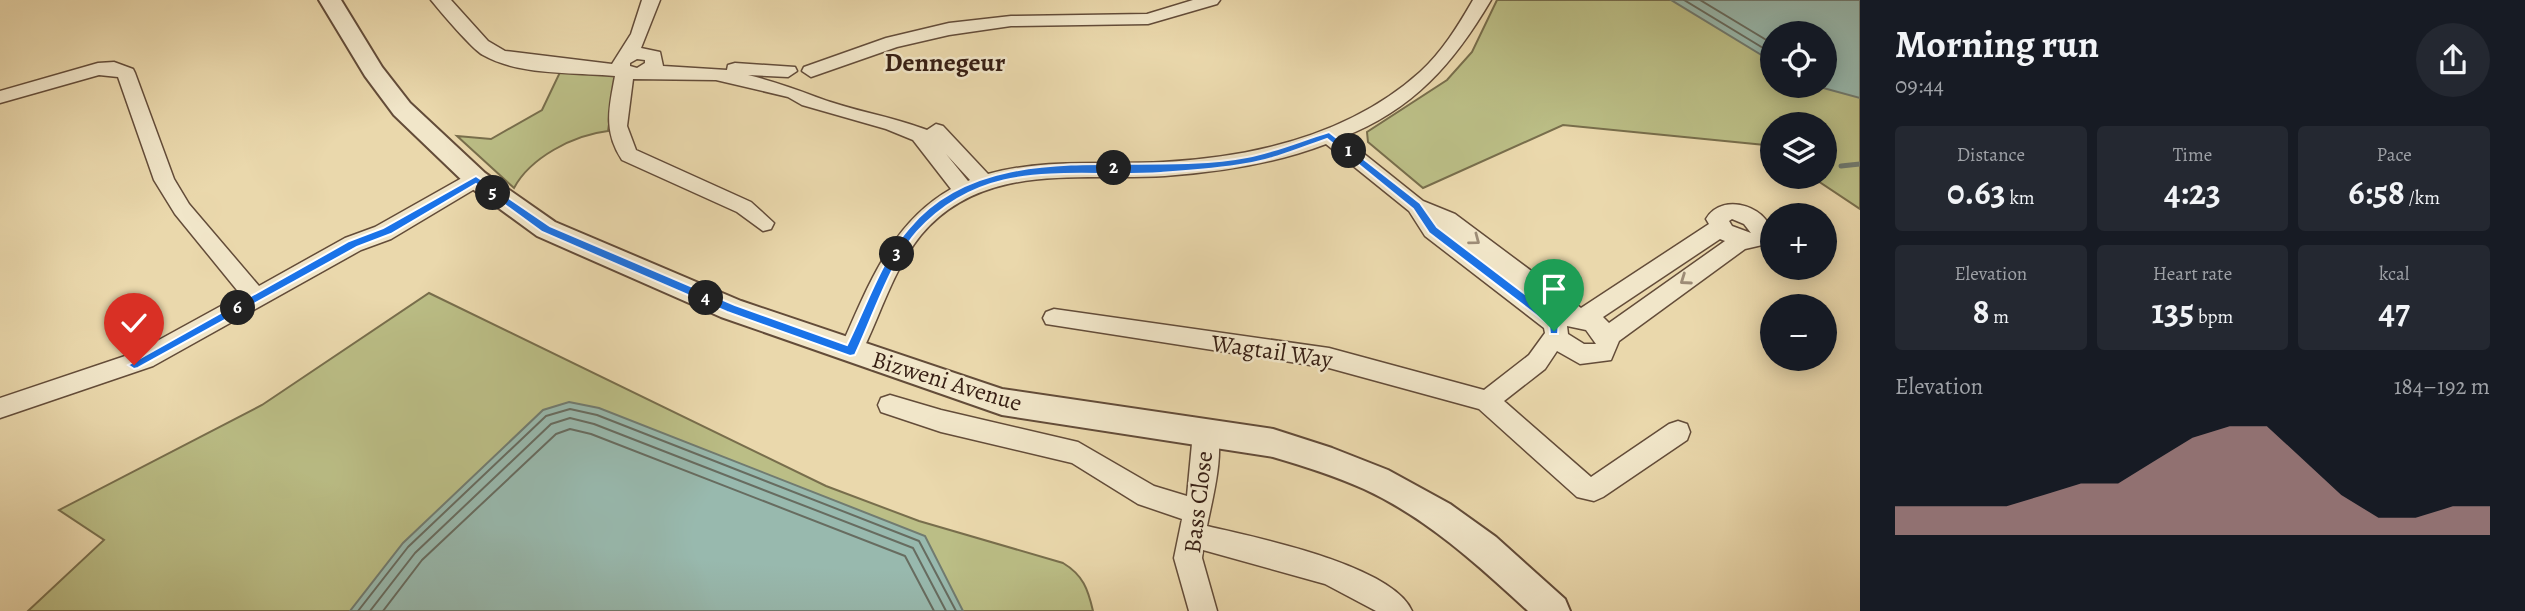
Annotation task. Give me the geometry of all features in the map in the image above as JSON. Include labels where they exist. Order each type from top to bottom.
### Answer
[{"type":"street","name":"Bizweni Avenue","points":[[330,0],[387,92],[471,174],[517,211],[570,240],[731,309],[1002,402],[1273,443],[1377,480],[1461,531],[1553,611]]},
{"type":"street","points":[[440,0],[452,8],[490,51],[523,60],[593,66],[693,66],[788,71],[800,69],[813,77],[830,97],[853,109],[925,132],[949,156],[985,183]]},
{"type":"street","points":[[651,0],[640,34],[635,67],[615,122],[620,145],[642,164],[744,207],[763,223]]},
{"type":"street","points":[[850,351],[894,259],[912,231],[929,215],[964,191],[1035,169],[1206,167],[1248,160],[1329,135],[1359,122],[1419,85],[1458,45],[1482,0]]},
{"type":"street","points":[[788,71],[779,81],[790,92],[805,91],[813,77],[892,42],[948,29],[1011,21],[1148,19],[1200,1]]},
{"type":"street","points":[[635,67],[716,74],[790,92],[821,105],[925,132]]},
{"type":"street","points":[[0,97],[98,69],[114,68],[126,73],[163,180],[182,209],[256,298]]},
{"type":"street","points":[[1329,135],[1416,206],[1433,230],[1567,323],[1597,325],[1607,337],[1607,349],[1603,353],[1589,356],[1564,346],[1567,323]]},
{"type":"street","points":[[949,156],[964,191]]},
{"type":"street","points":[[0,408],[134,365],[353,244],[387,231],[471,174]]},
{"type":"street","points":[[1607,337],[1741,241],[1720,228],[1567,323],[1537,362],[1487,401],[1581,486],[1594,489],[1678,432]]},
{"type":"street","name":"Wagtail Way","points":[[1054,318],[1329,358],[1487,401]]},
{"type":"street","points":[[1537,362],[1577,353]]},
{"type":"street","points":[[890,405],[941,421],[1078,453],[1194,523],[1350,579],[1381,596],[1398,611]]},
{"type":"street","name":"Bass Close","points":[[1203,611],[1188,558],[1206,433]]},
{"type":"green space","points":[[1497,0],[1860,0],[1860,209],[1830,189],[1837,189],[1837,112],[1760,112],[1760,145],[1563,125],[1423,188],[1368,142],[1367,132],[1447,80],[1472,52]]},
{"type":"green space","points":[[562,68],[612,74],[616,77],[608,131],[581,137],[554,150],[531,167],[514,188],[457,136],[491,139],[542,110]]},
{"type":"green space","points":[[429,293],[826,486],[919,521],[1063,563],[1084,583],[1093,611],[28,611],[104,540],[59,510],[262,405]]},
{"type":"water","points":[[1671,0],[1860,0],[1860,98],[1837,92],[1837,21],[1760,21],[1760,54]]},
{"type":"water","points":[[569,402],[599,408],[925,536],[963,611],[350,611],[403,543],[543,410]]},
{"type":"waterway","points":[[1841,166],[1860,164]]},
{"type":"district","name":"Dennegeur","points":[[945,62]]},
{"type":"route","points":[[134,365],[353,244],[380,235],[476,179],[497,197],[546,229],[731,309],[850,351],[894,259],[912,231],[929,215],[964,191],[1007,175],[1035,169],[1206,167],[1287,150],[1329,135],[1416,206],[1433,230],[1555,324],[1554,331]]}]
